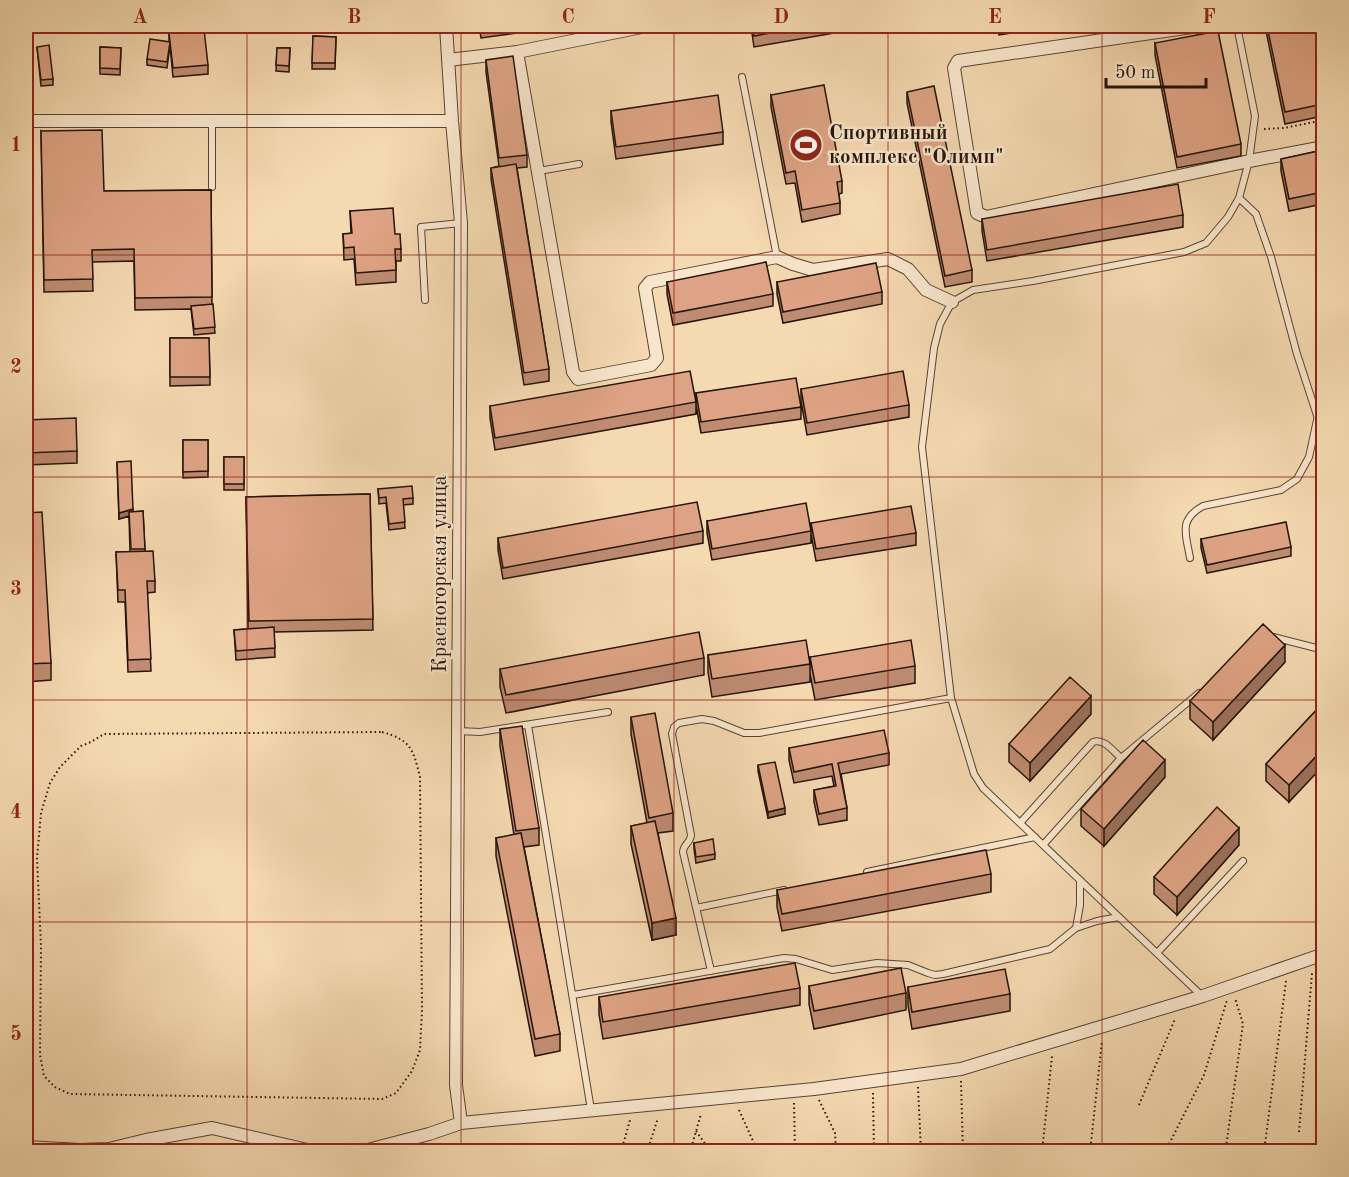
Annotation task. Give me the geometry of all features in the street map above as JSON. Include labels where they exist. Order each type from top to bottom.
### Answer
[{"type":"street","name":"Красногорская улица","points":[[446,26],[461,223],[456,1085],[461,1123]]},
{"type":"street","points":[[448,60],[517,51],[647,26]]},
{"type":"street","points":[[1198,26],[958,61],[954,68],[977,213],[986,217],[1249,160],[1323,147]]},
{"type":"street","points":[[517,51],[573,372],[578,379],[651,365],[657,358],[645,288],[650,282],[777,257],[813,270],[888,259],[908,269],[926,290],[952,302]]},
{"type":"street","points":[[26,121],[452,121]]},
{"type":"street","points":[[360,1152],[461,1123],[814,1089],[961,1069],[1182,1003],[1318,956]]},
{"type":"street","points":[[26,1147],[109,1149],[212,1128],[316,1152]]},
{"type":"lane","points":[[1203,996],[983,788],[974,774],[951,698],[922,447],[934,348],[939,324],[952,302],[973,290],[1184,252],[1206,243],[1228,217],[1239,198],[1249,160],[1255,116],[1237,26]]},
{"type":"lane","points":[[742,76],[777,257]]},
{"type":"lane","points":[[212,121],[212,187]]},
{"type":"lane","points":[[539,171],[579,164]]},
{"type":"lane","points":[[1239,198],[1256,213],[1323,437]]},
{"type":"lane","points":[[425,300],[422,227],[461,223]]},
{"type":"lane","points":[[1190,558],[1185,528],[1186,520],[1192,512],[1203,506],[1281,490],[1297,479],[1309,457],[1317,420]]},
{"type":"lane","points":[[1267,637],[1323,650]]},
{"type":"lane","points":[[1043,845],[1121,759],[1201,692]]},
{"type":"lane","points":[[711,971],[683,852],[691,835],[672,734],[674,727],[679,723],[708,719],[752,734],[951,698]]},
{"type":"lane","points":[[458,731],[480,732],[608,712]]},
{"type":"lane","points":[[528,725],[591,1110]]},
{"type":"lane","points":[[1020,823],[1093,742],[1102,741],[1121,759]]},
{"type":"lane","points":[[860,874],[1035,837]]},
{"type":"lane","points":[[1157,953],[1243,861]]},
{"type":"lane","points":[[1076,928],[1080,905],[1080,880]]},
{"type":"lane","points":[[696,908],[790,889]]},
{"type":"lane","points":[[573,995],[790,958],[832,970],[877,963],[908,965],[935,975],[943,974],[1050,949],[1076,928],[1096,921],[1119,917]]},
{"type":"path","points":[[1253,130],[1284,128],[1323,120]]},
{"type":"path","points":[[382,732],[395,736],[409,745],[420,777],[422,999],[420,1050],[412,1071],[396,1093],[382,1099],[70,1094],[55,1087],[44,1076],[40,1054],[41,946],[37,858],[41,813],[50,783],[60,767],[70,757],[81,746],[104,735],[114,734],[382,732]]},
{"type":"path","points":[[1299,1132],[1318,956]]},
{"type":"path","points":[[1264,1152],[1288,967]]},
{"type":"path","points":[[1165,1152],[1204,1075],[1231,986]]},
{"type":"path","points":[[1224,1152],[1243,1024],[1231,986]]},
{"type":"path","points":[[1139,1105],[1182,1003]]},
{"type":"path","points":[[1090,1152],[1103,1026]]},
{"type":"path","points":[[1042,1152],[1054,1041]]},
{"type":"path","points":[[961,1069],[963,1152]]},
{"type":"path","points":[[917,1075],[921,1152]]},
{"type":"path","points":[[872,1081],[874,1152]]},
{"type":"path","points":[[814,1089],[835,1133],[836,1152]]},
{"type":"path","points":[[794,1091],[795,1152]]},
{"type":"path","points":[[732,1097],[758,1152]]},
{"type":"path","points":[[690,1152],[705,1099]]},
{"type":"path","points":[[647,1152],[663,1104]]},
{"type":"path","points":[[621,1152],[634,1106]]},
{"type":"path","points":[[696,1131],[711,1152]]},
{"type":"building","points":[[26,26],[28,26],[28,39],[26,39]]},
{"type":"building","points":[[753,26],[810,26],[754,36]]},
{"type":"building","points":[[1267,26],[1323,26],[1323,104],[1285,112]]},
{"type":"building","points":[[204,29],[208,65],[173,68],[169,33]]},
{"type":"building","points":[[1218,31],[1241,144],[1177,157],[1155,43]]},
{"type":"building","points":[[313,36],[336,37],[335,63],[312,63]]},
{"type":"building","points":[[150,39],[170,42],[167,62],[147,59]]},
{"type":"building","points":[[49,45],[53,79],[41,80],[37,47]]},
{"type":"building","points":[[100,47],[121,48],[120,69],[100,68]]},
{"type":"building","points":[[277,48],[290,48],[289,66],[276,65]]},
{"type":"building","points":[[513,56],[527,155],[499,158],[486,60]]},
{"type":"building","name":"Спортивный комплекс \"Олимп\"","points":[[824,85],[842,181],[837,182],[840,203],[802,210],[795,171],[786,173],[771,95]]},
{"type":"building","points":[[934,86],[972,270],[945,276],[907,92]]},
{"type":"building","points":[[718,95],[723,132],[616,147],[611,111]]},
{"type":"building","points":[[102,130],[104,191],[211,190],[212,297],[135,298],[134,249],[92,250],[93,279],[44,280],[41,131]]},
{"type":"building","points":[[1323,150],[1323,192],[1289,199],[1281,159]]},
{"type":"building","points":[[516,164],[549,369],[524,373],[491,168]]},
{"type":"building","points":[[1178,184],[1183,215],[987,250],[982,219]]},
{"type":"building","points":[[393,208],[395,234],[400,234],[401,249],[395,249],[396,270],[356,273],[354,247],[344,248],[343,234],[352,233],[350,211]]},
{"type":"building","points":[[766,262],[773,294],[673,313],[667,282]]},
{"type":"building","points":[[876,263],[882,292],[783,312],[777,282]]},
{"type":"building","points":[[213,304],[215,327],[194,329],[191,306]]},
{"type":"building","points":[[170,338],[209,338],[210,377],[170,377]]},
{"type":"building","points":[[690,371],[696,402],[495,438],[490,406]]},
{"type":"building","points":[[903,371],[909,405],[807,423],[801,389]]},
{"type":"building","points":[[796,378],[801,407],[701,422],[696,393]]},
{"type":"building","points":[[76,418],[77,451],[26,453],[26,420]]},
{"type":"building","points":[[183,440],[208,440],[208,471],[183,472]]},
{"type":"building","points":[[224,457],[244,457],[244,484],[224,484]]},
{"type":"building","points":[[131,461],[133,509],[119,513],[117,462]]},
{"type":"building","points":[[412,486],[413,498],[403,499],[405,522],[389,524],[386,497],[379,498],[378,489]]},
{"type":"building","points":[[370,494],[373,619],[249,621],[246,497]]},
{"type":"building","points":[[697,502],[703,531],[503,568],[498,538]]},
{"type":"building","points":[[806,503],[811,531],[712,549],[707,521]]},
{"type":"building","points":[[911,506],[916,533],[816,549],[811,523]]},
{"type":"building","points":[[143,511],[145,549],[131,549],[129,512]]},
{"type":"building","points":[[42,512],[51,663],[26,664],[26,513]]},
{"type":"building","points":[[1286,522],[1291,547],[1207,565],[1201,539]]},
{"type":"building","points":[[153,551],[155,581],[147,581],[151,659],[128,660],[125,590],[118,590],[116,552]]},
{"type":"building","points":[[1263,624],[1285,645],[1213,722],[1190,701]]},
{"type":"building","points":[[274,627],[275,648],[236,651],[234,630]]},
{"type":"building","points":[[699,632],[704,658],[506,695],[500,669]]},
{"type":"building","points":[[806,640],[810,664],[712,679],[708,655]]},
{"type":"building","points":[[911,640],[915,666],[815,683],[810,657]]},
{"type":"building","points":[[1070,677],[1091,696],[1030,763],[1009,744]]},
{"type":"building","points":[[1323,703],[1323,749],[1289,785],[1266,764]]},
{"type":"building","points":[[655,713],[673,813],[649,818],[631,717]]},
{"type":"building","points":[[522,726],[539,828],[516,831],[500,729]]},
{"type":"building","points":[[884,730],[889,753],[838,763],[847,808],[819,814],[814,790],[836,786],[832,764],[794,772],[789,748]]},
{"type":"building","points":[[1143,740],[1165,760],[1104,829],[1081,809]]},
{"type":"building","points":[[775,762],[785,808],[768,812],[758,765]]},
{"type":"building","points":[[1217,807],[1239,828],[1177,897],[1154,877]]},
{"type":"building","points":[[655,821],[676,918],[652,923],[631,826]]},
{"type":"building","points":[[521,833],[560,1034],[535,1039],[496,838]]},
{"type":"building","points":[[713,839],[715,854],[696,857],[694,843]]},
{"type":"building","points":[[986,850],[991,874],[782,914],[777,890]]},
{"type":"building","points":[[795,963],[800,988],[603,1022],[599,997]]},
{"type":"building","points":[[901,968],[906,993],[814,1011],[809,986]]},
{"type":"building","points":[[1005,969],[1010,994],[912,1012],[908,987]]},
{"type":"place","name":"Спортивный комплекс \"Олимп\"","points":[[806,145]]}]
